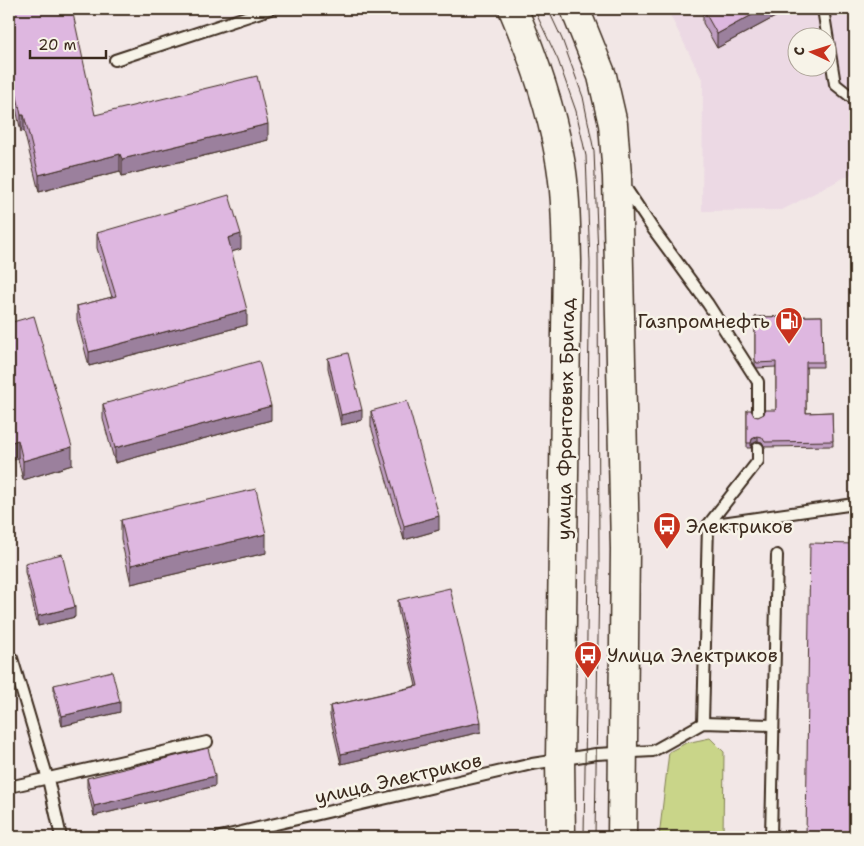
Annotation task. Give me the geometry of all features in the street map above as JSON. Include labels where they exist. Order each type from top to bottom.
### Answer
[{"type":"main road","name":"улица Фронтовых Бригад","points":[[513,9],[531,51],[547,104],[560,155],[565,198],[572,757],[561,837]]},
{"type":"main road","points":[[575,9],[602,76],[613,124],[617,176],[625,549],[622,837]]},
{"type":"lane","points":[[115,60],[270,9]]},
{"type":"lane","points":[[822,9],[835,84],[855,100]]},
{"type":"lane","points":[[617,176],[708,304],[758,382],[758,415]]},
{"type":"lane","points":[[758,448],[758,461],[708,525],[703,723],[773,725]]},
{"type":"lane","points":[[708,525],[855,504]]},
{"type":"lane","points":[[771,837],[778,555]]},
{"type":"lane","points":[[9,659],[12,658],[48,779],[61,837]]},
{"type":"lane","name":"улица Электриков","points":[[220,837],[572,757],[653,751],[703,723]]},
{"type":"lane","points":[[9,788],[207,742]]},
{"type":"shaded area","points":[[667,9],[855,9],[855,172],[782,210],[702,211],[703,81]]},
{"type":"green space","points":[[710,738],[724,752],[723,837],[659,837],[669,752],[686,743]]},
{"type":"building","points":[[9,9],[72,9],[95,115],[257,76],[268,124],[122,159],[120,154],[39,175],[24,115],[21,115],[9,59]]},
{"type":"building","points":[[703,9],[763,9],[717,34]]},
{"type":"building","points":[[229,195],[241,234],[228,238],[247,310],[89,352],[77,306],[116,296],[97,233]]},
{"type":"building","points":[[34,316],[72,447],[23,461],[18,440],[9,443],[9,323]]},
{"type":"building","points":[[822,316],[823,362],[806,362],[806,413],[832,412],[833,441],[765,442],[762,437],[758,436],[752,439],[751,443],[747,443],[747,410],[751,410],[754,416],[758,417],[764,414],[765,410],[776,410],[776,362],[757,363],[755,360],[755,317]]},
{"type":"building","points":[[348,353],[362,410],[341,415],[328,358]]},
{"type":"building","points":[[259,361],[271,406],[115,448],[103,404]]},
{"type":"building","points":[[407,401],[439,516],[404,526],[371,411]]},
{"type":"building","points":[[256,489],[266,534],[131,565],[121,520]]},
{"type":"building","points":[[810,543],[855,544],[855,837],[806,837]]},
{"type":"building","points":[[62,554],[75,607],[38,616],[25,563]]},
{"type":"building","points":[[450,588],[481,722],[341,754],[330,706],[418,686],[398,600]]},
{"type":"building","points":[[112,671],[120,702],[62,716],[54,685]]},
{"type":"building","points":[[208,748],[215,776],[94,806],[87,778]]},
{"type":"tram line","points":[[534,9],[558,60],[576,111],[586,156],[590,264],[584,837]]},
{"type":"tram line","points":[[548,9],[562,39],[583,97],[594,151],[598,255],[599,571],[595,837]]},
{"type":"place","name":"Газпромнефть","points":[[789,345]]},
{"type":"place","name":"Электриков","points":[[667,550]]},
{"type":"place","name":"Улица Электриков","points":[[588,679]]}]
